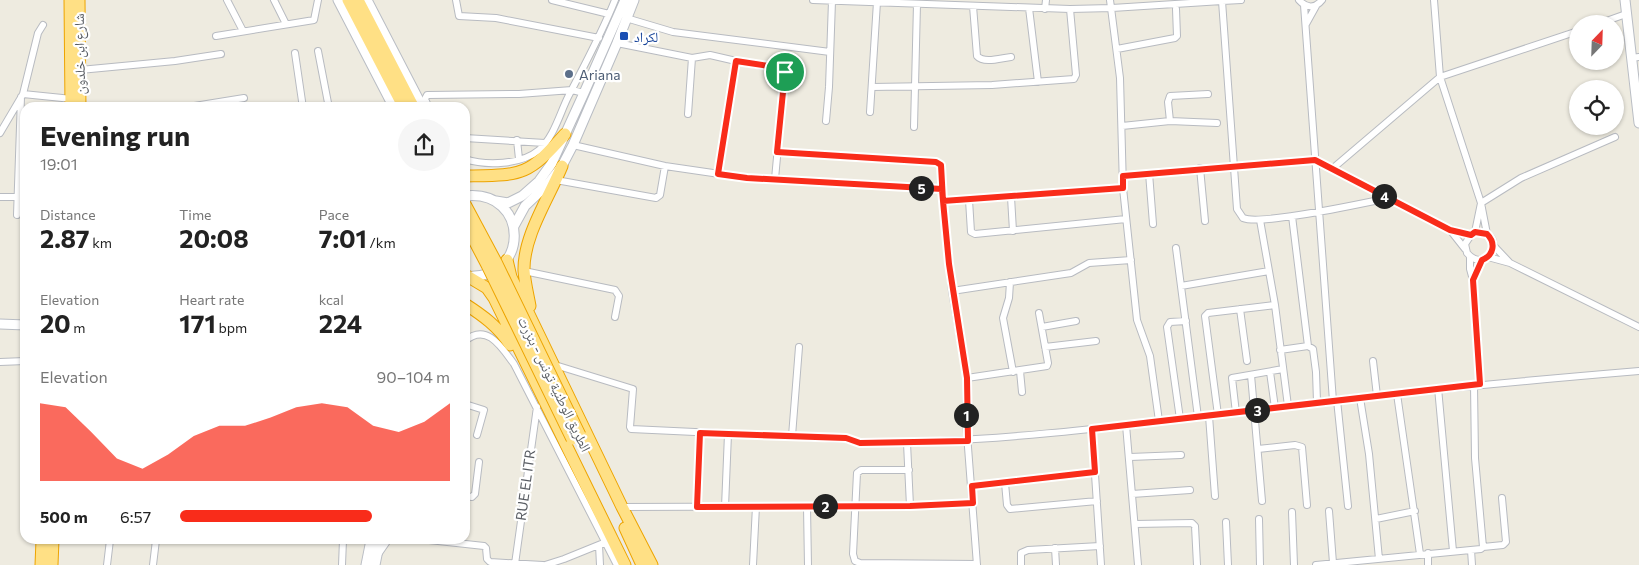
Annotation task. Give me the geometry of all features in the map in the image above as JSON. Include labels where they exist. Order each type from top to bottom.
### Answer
[{"type":"highway","name":"شارع ابن خلدون","points":[[70,0],[76,102]]},
{"type":"highway","name":"شارع ابن خلدون","points":[[76,102],[80,70],[79,0]]},
{"type":"highway","points":[[348,0],[398,86],[410,102]]},
{"type":"highway","points":[[358,0],[398,86],[402,102]]},
{"type":"highway","points":[[470,181],[522,172],[538,163],[566,134]]},
{"type":"highway","points":[[548,352],[531,308],[524,271],[532,234],[562,166]]},
{"type":"highway","name":"الطريق الوطنية تونس - بنزرت","points":[[470,213],[496,262],[633,565]]},
{"type":"highway","name":"الطريق الوطنية تونس - بنزرت","points":[[470,232],[642,565]]},
{"type":"highway","points":[[507,260],[511,277],[652,565]]},
{"type":"highway","points":[[470,278],[481,284],[490,293],[625,565]]},
{"type":"highway","points":[[470,307],[502,333],[523,365],[530,371]]},
{"type":"highway","points":[[41,565],[42,544]]},
{"type":"highway","points":[[52,544],[52,565]]},
{"type":"street","points":[[227,0],[243,31]]},
{"type":"street","points":[[274,0],[286,24]]},
{"type":"street","points":[[216,36],[314,20],[318,0]]},
{"type":"street","points":[[338,0],[391,102]]},
{"type":"street","points":[[366,0],[420,102]]},
{"type":"street","points":[[456,0],[459,16],[496,18],[599,38]]},
{"type":"street","points":[[552,0],[609,14]]},
{"type":"street","points":[[470,160],[504,162],[519,159],[538,150],[545,143],[599,38],[615,0]]},
{"type":"street","points":[[470,192],[508,203],[515,201],[539,181],[552,163],[566,134],[625,0]]},
{"type":"street","points":[[514,226],[526,206],[548,184],[562,166],[573,145],[634,0]]},
{"type":"street","points":[[813,0],[1045,9],[1112,8],[1212,0],[1241,0]]},
{"type":"street","points":[[1045,9],[1046,0]]},
{"type":"street","points":[[1110,0],[1117,48],[1122,126],[1123,188],[1137,320],[1150,356],[1159,421]]},
{"type":"street","points":[[1306,24],[1316,6],[1322,0]]},
{"type":"street","points":[[1434,0],[1440,77],[1481,203],[1487,234],[1493,246],[1510,263]]},
{"type":"street","points":[[1625,0],[1635,58],[1639,123]]},
{"type":"street","points":[[826,122],[832,1]]},
{"type":"street","points":[[1222,1],[1239,214],[1247,220],[1260,220],[1389,198]]},
{"type":"street","points":[[1299,1],[1310,7],[1316,6]]},
{"type":"street","points":[[1299,1],[1306,24],[1335,400],[1348,506]]},
{"type":"street","points":[[870,112],[877,2]]},
{"type":"street","points":[[914,127],[917,4]]},
{"type":"street","points":[[973,6],[978,58],[984,60],[1011,57]]},
{"type":"street","points":[[1030,8],[1038,82]]},
{"type":"street","points":[[872,87],[992,85],[1072,80],[1076,77],[1070,9]]},
{"type":"street","points":[[1117,48],[1175,38],[1178,36],[1176,9]]},
{"type":"street","points":[[626,18],[673,32],[830,52]]},
{"type":"street","points":[[22,102],[38,33],[43,25]]},
{"type":"street","points":[[1332,169],[1440,77],[1569,34]]},
{"type":"street","points":[[617,43],[692,58],[710,55],[784,70],[775,179]]},
{"type":"street","points":[[318,51],[328,102]]},
{"type":"street","points":[[295,53],[302,102]]},
{"type":"street","points":[[80,70],[174,61],[221,54]]},
{"type":"street","points":[[688,114],[692,58]]},
{"type":"street","points":[[718,174],[736,61]]},
{"type":"street","points":[[426,102],[426,95],[519,94],[572,90],[584,93]]},
{"type":"street","points":[[1170,122],[1168,102],[1170,96],[1208,94]]},
{"type":"street","points":[[22,96],[68,102]]},
{"type":"street","points":[[0,133],[22,96]]},
{"type":"street","points":[[219,102],[244,98]]},
{"type":"street","points":[[1122,126],[1170,122],[1217,123]]},
{"type":"street","points":[[1465,249],[1465,244],[1473,234],[1481,203],[1521,178],[1615,137]]},
{"type":"street","points":[[470,138],[545,143]]},
{"type":"street","points":[[517,140],[519,159]]},
{"type":"street","points":[[573,145],[664,166],[718,174],[942,189]]},
{"type":"street","points":[[17,215],[20,146]]},
{"type":"street","points":[[777,152],[936,162],[941,165],[952,291],[967,378],[968,441],[977,565],[857,562],[854,559],[856,476],[858,471],[909,470]]},
{"type":"street","points":[[1123,176],[1200,168],[1315,160],[1450,230],[1473,234],[1487,234]]},
{"type":"street","points":[[556,180],[656,198],[660,195],[664,166]]},
{"type":"street","points":[[1200,168],[1205,220]]},
{"type":"street","points":[[1149,173],[1153,224]]},
{"type":"street","points":[[943,201],[1123,188]]},
{"type":"street","points":[[470,196],[476,195]]},
{"type":"street","points":[[0,197],[18,197]]},
{"type":"street","points":[[1011,197],[1013,231]]},
{"type":"street","points":[[968,200],[972,233],[975,234],[1126,219]]},
{"type":"street","points":[[470,276],[488,274],[499,268],[507,260],[514,244],[514,226],[504,208],[496,201]]},
{"type":"street","points":[[1292,216],[1308,346]]},
{"type":"street","points":[[1260,220],[1275,305],[1288,406]]},
{"type":"street","points":[[1450,230],[1470,257],[1476,260],[1485,258],[1510,263],[1639,328]]},
{"type":"street","points":[[1473,280],[1485,258],[1492,252],[1493,246]]},
{"type":"street","points":[[1176,248],[1198,417]]},
{"type":"street","points":[[1470,257],[1470,269],[1473,280],[1477,384],[1475,458],[1483,547]]},
{"type":"street","points":[[952,291],[1071,274],[1089,263],[1131,260]]},
{"type":"street","points":[[524,271],[615,290],[619,296],[614,317]]},
{"type":"street","points":[[1181,286],[1269,271]]},
{"type":"street","points":[[1010,282],[1010,298],[1003,318],[1022,392]]},
{"type":"street","points":[[1218,415],[1205,316],[1208,313],[1275,305]]},
{"type":"street","points":[[1240,309],[1247,360]]},
{"type":"street","points":[[967,378],[1046,366],[1048,364],[1039,312]]},
{"type":"street","points":[[1042,328],[1076,321]]},
{"type":"street","points":[[1180,419],[1167,327],[1170,322],[1186,321]]},
{"type":"street","points":[[0,324],[20,325]]},
{"type":"street","points":[[470,338],[476,335],[490,337],[497,341],[514,364],[617,565]]},
{"type":"street","points":[[1045,347],[1096,341]]},
{"type":"street","points":[[1280,350],[1308,346],[1313,349],[1317,402]]},
{"type":"street","points":[[792,436],[799,347]]},
{"type":"street","points":[[0,362],[20,361]]},
{"type":"street","points":[[1373,361],[1377,396]]},
{"type":"street","points":[[554,365],[633,389],[631,429],[846,438],[860,443],[968,441],[1255,411],[1438,388],[1639,371]]},
{"type":"street","points":[[1236,413],[1232,379],[1283,370]]},
{"type":"street","points":[[1270,372],[1275,408]]},
{"type":"street","points":[[1251,375],[1262,501]]},
{"type":"street","points":[[1438,388],[1453,551]]},
{"type":"street","points":[[1397,394],[1420,554]]},
{"type":"street","points":[[1360,398],[1369,448],[1379,559]]},
{"type":"street","points":[[470,406],[484,410],[477,435]]},
{"type":"street","name":"RUE EL ITR","points":[[515,564],[537,406]]},
{"type":"street","points":[[1209,416],[1215,496]]},
{"type":"street","points":[[1126,425],[1138,565]]},
{"type":"street","points":[[1092,429],[1101,565]]},
{"type":"street","points":[[697,507],[700,433]]},
{"type":"street","points":[[725,507],[728,434]]},
{"type":"street","points":[[907,443],[910,506]]},
{"type":"street","points":[[1258,449],[1295,445],[1302,447],[1307,505]]},
{"type":"street","points":[[1130,457],[1181,455]]},
{"type":"street","points":[[470,497],[475,494],[479,462]]},
{"type":"street","points":[[972,486],[1095,472]]},
{"type":"street","points":[[1005,483],[1007,505],[1010,509],[1014,510],[1097,501]]},
{"type":"street","points":[[1132,494],[1190,490]]},
{"type":"street","points":[[1316,565],[1354,563],[1379,559],[1394,561],[1420,554],[1471,550],[1503,545],[1506,542],[1502,498]]},
{"type":"street","points":[[622,507],[910,506],[973,503]]},
{"type":"street","points":[[753,565],[756,506]]},
{"type":"street","points":[[807,507],[808,565]]},
{"type":"street","points":[[1329,511],[1333,563]]},
{"type":"street","points":[[1376,519],[1415,511]]},
{"type":"street","points":[[1292,512],[1294,565]]},
{"type":"street","points":[[1258,519],[1260,565]]},
{"type":"street","points":[[1226,522],[1228,565]]},
{"type":"street","points":[[1135,524],[1192,523],[1194,526],[1197,565]]},
{"type":"street","points":[[466,544],[484,546],[488,561],[504,564],[544,565],[565,562],[606,542]]},
{"type":"street","points":[[107,565],[110,544]]},
{"type":"street","points":[[153,565],[156,544]]},
{"type":"street","points":[[342,565],[343,544]]},
{"type":"street","points":[[366,565],[370,544]]},
{"type":"street","points":[[375,565],[379,544]]},
{"type":"street","points":[[378,554],[385,544]]},
{"type":"street","points":[[599,545],[600,565]]},
{"type":"street","points":[[1021,565],[1021,553],[1024,551],[1100,546]]},
{"type":"street","points":[[1055,548],[1056,565]]},
{"type":"street","points":[[1471,550],[1472,565]]},
{"type":"street","points":[[1428,553],[1428,565]]},
{"type":"place","name":"لكراد","points":[[624,36]]},
{"type":"place","name":"Ariana","points":[[569,74]]},
{"type":"route","points":[[785,72],[777,152],[936,162],[941,165],[943,201],[952,291],[967,378],[966,421],[968,441],[854,443],[846,438],[700,433],[697,507],[910,506],[973,503],[972,486],[1095,472],[1092,429],[1480,384],[1473,280],[1482,260],[1492,252],[1492,240],[1487,234],[1475,232],[1471,235],[1450,230],[1315,160],[1200,168],[1123,176],[1123,188],[943,201],[942,189],[747,178],[718,174],[736,61],[782,68],[785,72]]}]
